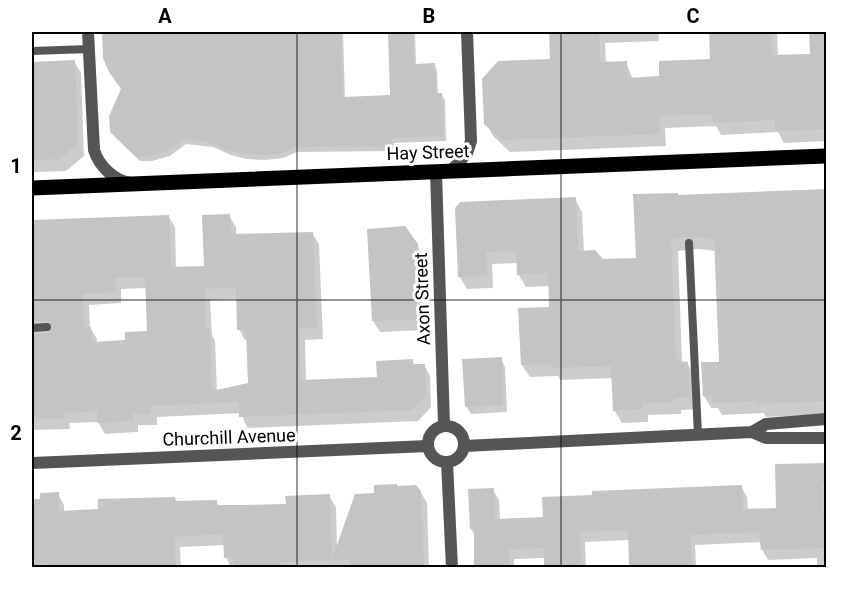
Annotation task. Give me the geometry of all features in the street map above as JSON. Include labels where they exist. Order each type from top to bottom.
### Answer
[{"type":"main road","name":"Hay Street","points":[[32,188],[826,156]]},
{"type":"street","points":[[88,32],[94,150],[104,168],[118,179],[138,184]]},
{"type":"street","points":[[443,171],[467,153],[471,141],[466,32]]},
{"type":"street","name":"Axon Street","points":[[443,171],[444,425]]},
{"type":"street","points":[[752,432],[766,424],[826,419]]},
{"type":"street","points":[[444,425],[460,430],[465,446],[457,459],[447,462],[435,458],[428,446],[428,440],[434,430],[444,425]]},
{"type":"street","points":[[465,446],[752,432],[766,438],[826,438]]},
{"type":"street","name":"Churchill Avenue","points":[[32,463],[428,446]]},
{"type":"street","points":[[447,462],[452,567]]},
{"type":"lane","points":[[32,51],[89,49]]},
{"type":"lane","points":[[690,243],[698,435]]},
{"type":"lane","points":[[32,328],[47,327]]},
{"type":"building","points":[[102,32],[341,32],[343,97],[390,95],[388,32],[413,32],[414,64],[435,63],[436,93],[442,93],[444,136],[392,138],[392,146],[294,147],[280,154],[262,155],[243,154],[208,142],[183,139],[167,151],[136,157],[110,132],[109,116],[121,89],[109,72],[103,58]]},
{"type":"building","points":[[549,32],[599,32],[600,62],[627,61],[628,78],[659,76],[659,61],[710,59],[709,32],[771,32],[772,55],[810,54],[809,32],[826,32],[826,129],[775,131],[775,120],[713,123],[712,114],[659,116],[660,134],[502,140],[484,124],[482,79],[498,61],[550,59]]},
{"type":"building","points":[[75,60],[78,144],[59,159],[32,160],[32,62]]},
{"type":"building","points":[[826,189],[826,401],[713,403],[712,395],[703,396],[701,362],[719,362],[714,239],[689,237],[671,239],[676,361],[688,362],[690,397],[674,398],[674,402],[642,403],[642,409],[613,411],[611,366],[551,368],[551,364],[521,365],[518,308],[549,307],[548,273],[517,275],[516,251],[486,252],[487,276],[458,277],[455,208],[460,202],[576,197],[578,251],[595,250],[603,259],[636,258],[633,194],[678,193],[678,195]]},
{"type":"building","points":[[230,214],[231,234],[313,232],[317,328],[299,329],[301,380],[377,377],[376,361],[413,359],[413,364],[425,364],[426,396],[412,410],[239,417],[239,402],[151,406],[151,414],[133,414],[133,421],[97,423],[97,411],[64,413],[64,418],[32,419],[32,334],[48,333],[53,327],[49,321],[32,322],[32,220],[169,215],[171,267],[204,266],[202,215]],"holes":[[[145,277],[147,331],[125,332],[125,340],[92,342],[91,327],[84,327],[83,294],[116,292],[115,278]],[[236,288],[237,330],[246,330],[248,383],[212,391],[210,328],[206,328],[205,289]]]},
{"type":"building","points":[[405,226],[418,244],[421,319],[372,321],[367,229]]},
{"type":"building","points":[[502,357],[503,405],[465,407],[462,359]]},
{"type":"building","points":[[826,463],[826,484],[822,484],[825,548],[761,550],[759,532],[690,535],[692,567],[629,567],[628,530],[580,532],[581,567],[544,567],[544,548],[509,549],[509,567],[474,567],[474,529],[470,529],[468,489],[494,488],[495,519],[543,517],[542,497],[592,495],[592,491],[742,485],[743,509],[776,508],[775,464]]},
{"type":"building","points":[[397,484],[397,486],[416,485],[421,491],[424,567],[350,567],[349,560],[280,562],[280,567],[233,567],[233,557],[224,558],[223,534],[174,537],[176,567],[41,567],[41,564],[32,565],[32,499],[40,499],[40,493],[59,492],[59,511],[98,509],[98,499],[175,497],[176,501],[217,500],[217,505],[245,505],[286,504],[285,496],[330,494],[332,559],[355,494],[374,493],[374,485]]}]
